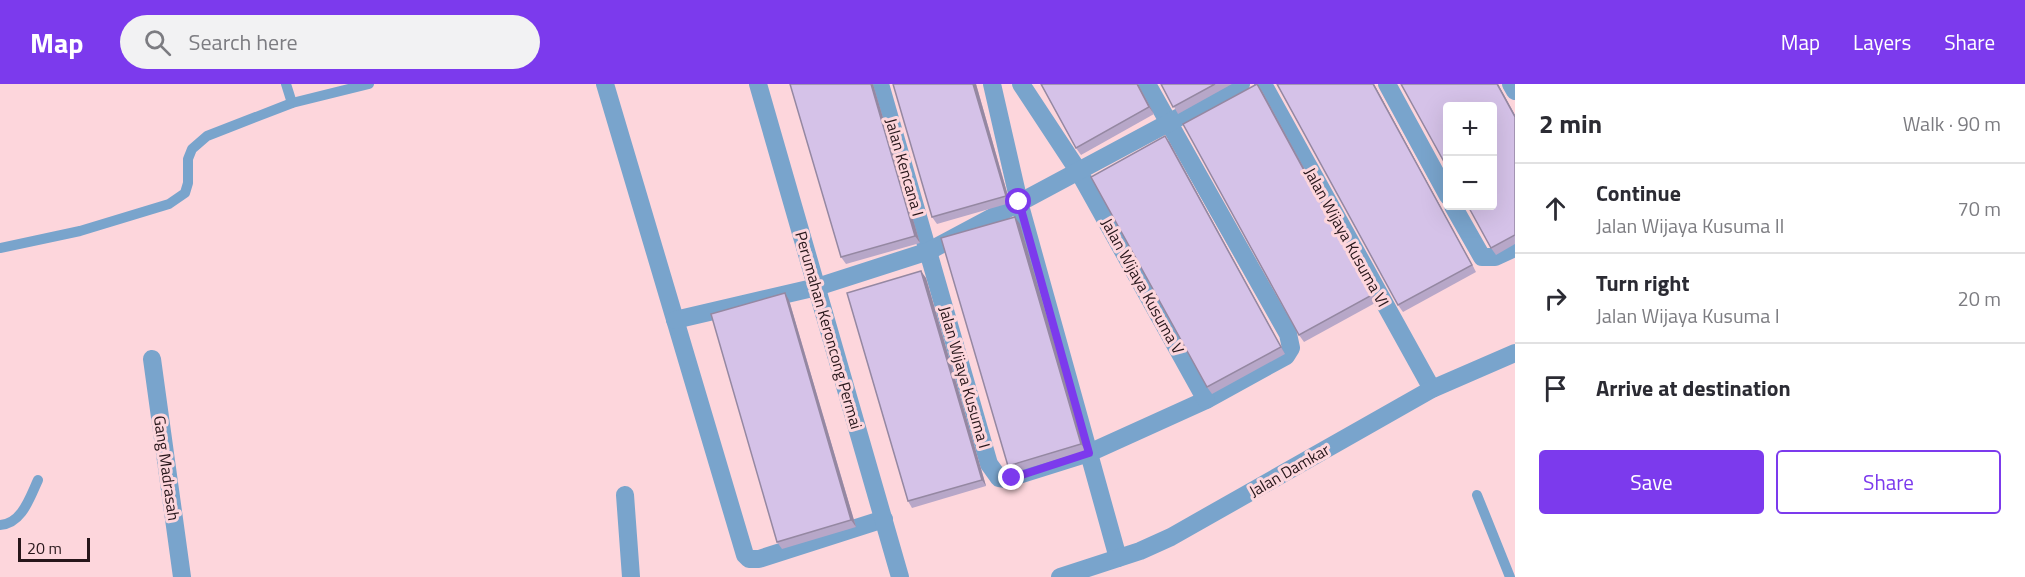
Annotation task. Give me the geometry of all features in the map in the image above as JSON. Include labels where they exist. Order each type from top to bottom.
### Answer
[{"type":"street","points":[[605,84],[743,550],[749,559],[759,559],[884,519]]},
{"type":"street","name":"Perumahan Keroncong Permai","points":[[758,84],[900,577]]},
{"type":"street","name":"Jalan Kencana I","points":[[880,84],[929,251]]},
{"type":"street","points":[[992,84],[1019,202],[1118,558]]},
{"type":"street","name":"Jalan Wijaya Kusuma V","points":[[1021,84],[1079,172],[1206,400]]},
{"type":"street","points":[[1089,453],[1206,400],[1286,356],[1291,348],[1288,334],[1147,84]]},
{"type":"street","points":[[675,320],[817,286],[929,251],[1241,84]]},
{"type":"street","name":"Jalan Wijaya Kusuma VI","points":[[1263,84],[1432,389]]},
{"type":"street","points":[[1387,84],[1443,187]]},
{"type":"street","points":[[1511,84],[1515,91]]},
{"type":"street","points":[[1455,210],[1482,256],[1490,258],[1515,248]]},
{"type":"street","name":"Jalan Wijaya Kusuma I","points":[[929,251],[993,472],[999,478],[1012,478],[1089,453]]},
{"type":"street","name":"Jalan Damkar","points":[[1060,577],[1140,551],[1172,537],[1432,389],[1515,353]]},
{"type":"street","name":"Gang Madrasah","points":[[152,359],[182,577]]},
{"type":"street","points":[[625,495],[632,577]]},
{"type":"lane","points":[[286,84],[292,103]]},
{"type":"lane","points":[[0,248],[80,231],[169,204],[185,193],[188,183],[188,159],[192,149],[207,136],[292,103],[369,84]]},
{"type":"lane","points":[[0,525],[5,525],[17,518],[38,480]]},
{"type":"lane","points":[[1478,495],[1510,577]]},
{"type":"building","points":[[790,84],[871,84],[915,236],[841,257]]},
{"type":"building","points":[[893,84],[973,84],[1006,196],[932,217]]},
{"type":"building","points":[[1041,84],[1137,84],[1149,107],[1076,148]]},
{"type":"building","points":[[1161,84],[1215,84],[1173,107]]},
{"type":"building","points":[[1257,84],[1372,295],[1299,335],[1183,124]]},
{"type":"building","points":[[1277,84],[1373,84],[1472,265],[1398,305]]},
{"type":"building","points":[[1401,84],[1497,84],[1515,117],[1515,235],[1491,248],[1470,210],[1497,210],[1497,102],[1443,102],[1443,160]]},
{"type":"building","points":[[1165,136],[1281,347],[1207,387],[1091,177]]},
{"type":"building","points":[[1015,217],[1081,444],[1008,466],[941,238]]},
{"type":"building","points":[[921,271],[982,480],[908,501],[847,293]]},
{"type":"building","points":[[785,293],[851,520],[777,542],[711,314]]},
{"type":"route","points":[[1012,478],[1089,453],[1019,202]]}]
